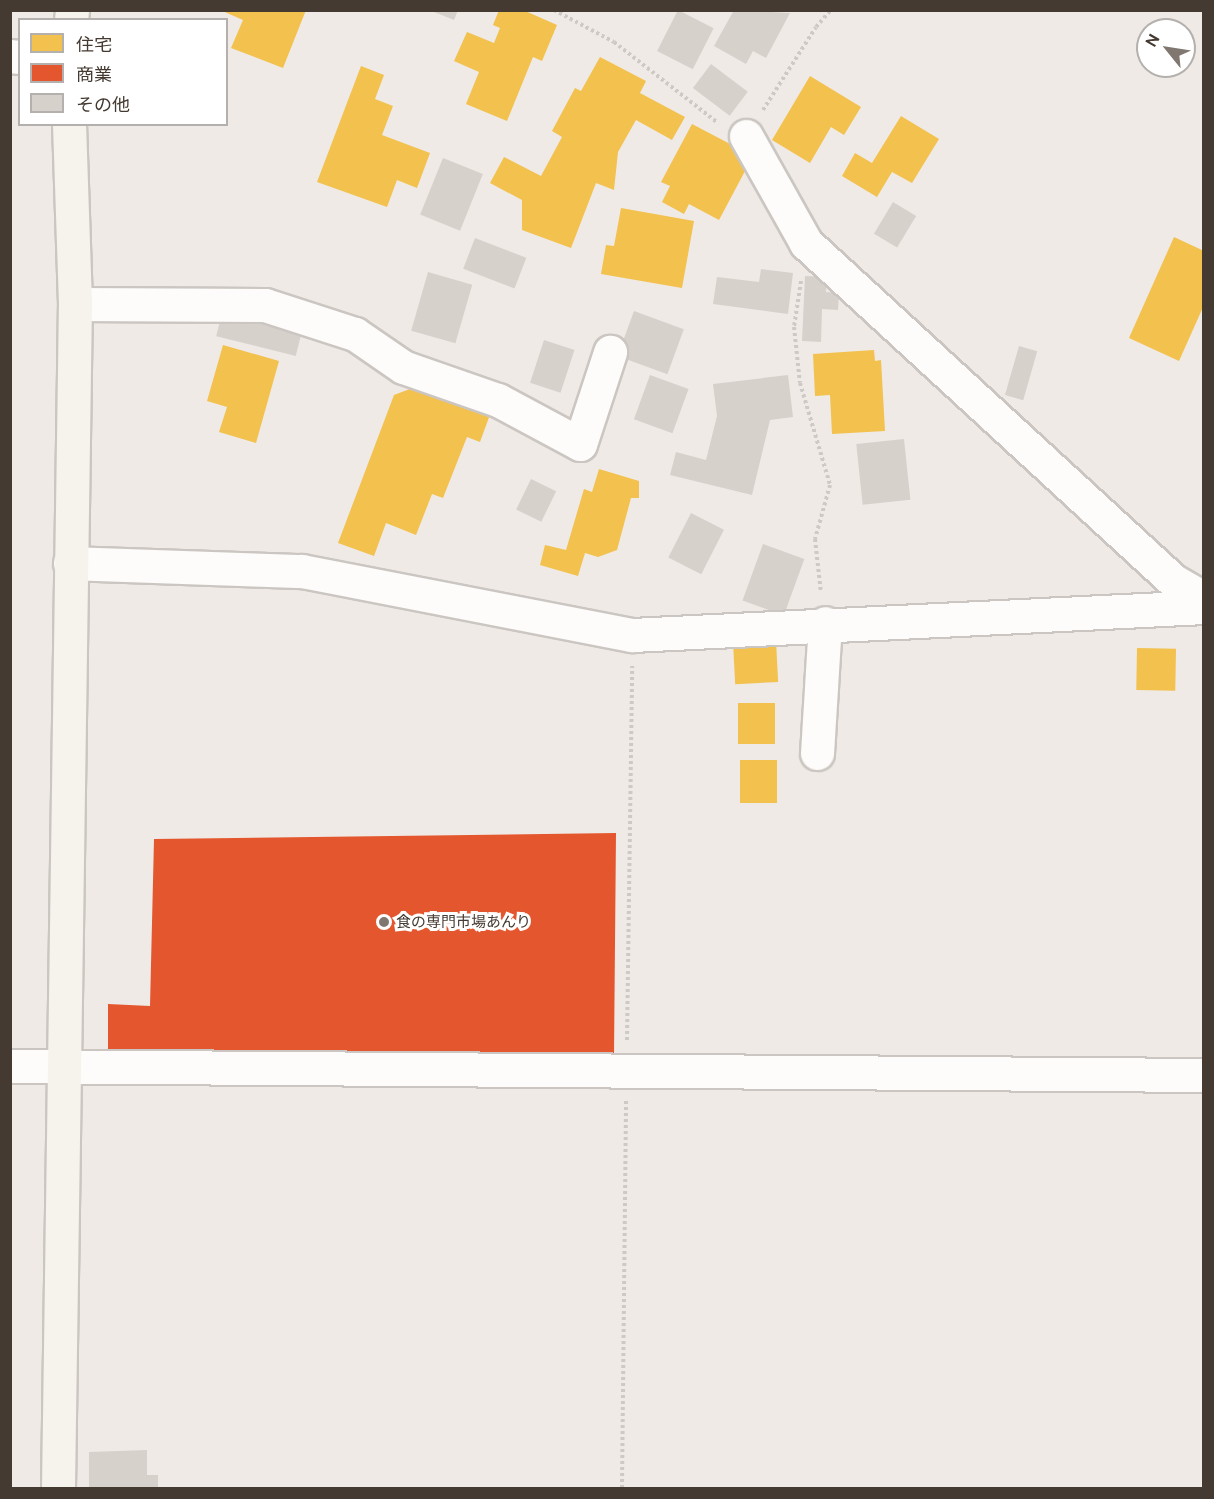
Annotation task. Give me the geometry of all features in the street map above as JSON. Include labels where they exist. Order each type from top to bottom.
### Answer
[{"type":"street","points":[[58,1488],[75,304],[69,126]]},
{"type":"street","points":[[746,136],[806,243],[1174,581],[1203,598]]},
{"type":"street","points":[[75,304],[265,305],[355,334],[403,368],[498,400],[580,444],[610,352]]},
{"type":"street","points":[[70,563],[302,571],[633,635],[825,623],[1203,607]]},
{"type":"street","points":[[816,753],[825,623]]},
{"type":"street","points":[[10,1066],[1203,1075]]},
{"type":"path","points":[[554,10],[614,42],[707,117],[746,136],[816,27],[831,10]]},
{"type":"path","points":[[806,243],[794,327],[800,383],[830,485],[815,540],[825,623]]},
{"type":"building: 住宅","points":[[220,10],[306,10],[283,68],[231,48],[243,20]]},
{"type":"building: 住宅","points":[[499,10],[523,10],[557,25],[542,61],[533,57],[507,121],[466,104],[479,72],[454,61],[467,32],[494,43],[500,28],[493,25]]},
{"type":"building: 住宅","points":[[600,57],[646,81],[640,93],[685,117],[672,140],[636,120],[618,152],[614,190],[596,183],[571,248],[522,230],[522,200],[490,183],[504,157],[541,176],[562,137],[552,131],[575,88],[581,91]]},
{"type":"building: 住宅","points":[[361,66],[384,75],[375,99],[393,106],[382,135],[430,153],[417,188],[397,180],[387,207],[317,182]]},
{"type":"building: 住宅","points":[[810,76],[861,107],[844,135],[831,127],[810,163],[772,140]]},
{"type":"building: 住宅","points":[[901,116],[939,139],[912,183],[892,172],[877,197],[842,176],[855,153],[872,163]]},
{"type":"building: 住宅","points":[[692,124],[753,156],[719,220],[689,204],[684,214],[662,202],[670,186],[661,182]]},
{"type":"building: 住宅","points":[[621,208],[694,221],[682,288],[601,274],[606,245],[614,246]]},
{"type":"building: 住宅","points":[[1174,237],[1204,251],[1204,305],[1179,361],[1129,338]]},
{"type":"building: 住宅","points":[[223,345],[279,361],[256,443],[219,432],[227,407],[207,401]]},
{"type":"building: 住宅","points":[[874,350],[875,361],[881,360],[885,431],[832,434],[830,395],[815,396],[813,354]]},
{"type":"building: 住宅","points":[[423,384],[492,409],[480,442],[467,437],[443,498],[432,494],[416,535],[386,523],[374,556],[338,543],[394,395]]},
{"type":"building: 住宅","points":[[599,469],[639,481],[639,498],[631,498],[617,550],[598,557],[585,553],[578,576],[540,565],[545,545],[566,550],[584,489],[592,492]]},
{"type":"building: 住宅","points":[[776,641],[778,682],[735,684],[733,643]]},
{"type":"building: 住宅","points":[[1137,648],[1176,649],[1175,691],[1136,690]]},
{"type":"building: 住宅","points":[[738,703],[775,703],[775,744],[738,744]]},
{"type":"building: 住宅","points":[[740,760],[777,760],[777,803],[740,803]]},
{"type":"building: 商業","name":"食の専門市場あんり","points":[[616,833],[614,1056],[108,1049],[108,1004],[150,1006],[154,839]]},
{"type":"building: その他","points":[[429,10],[458,10],[454,20]]},
{"type":"building: その他","points":[[678,10],[714,28],[693,69],[657,51]]},
{"type":"building: その他","points":[[734,10],[790,13],[766,58],[753,51],[746,64],[714,46]]},
{"type":"building: その他","points":[[711,64],[748,92],[730,116],[693,88]]},
{"type":"building: その他","points":[[443,158],[483,174],[460,231],[420,215]]},
{"type":"building: その他","points":[[893,202],[916,216],[897,248],[874,234]]},
{"type":"building: その他","points":[[475,238],[526,258],[515,289],[463,269]]},
{"type":"building: その他","points":[[761,269],[793,273],[788,314],[713,304],[717,277],[759,282]]},
{"type":"building: その他","points":[[428,272],[472,285],[455,343],[411,331]]},
{"type":"building: その他","points":[[805,276],[827,277],[826,292],[839,293],[838,310],[822,309],[821,342],[802,341]]},
{"type":"building: その他","points":[[223,309],[303,329],[296,356],[216,336]]},
{"type":"building: その他","points":[[634,311],[684,329],[667,374],[618,356]]},
{"type":"building: その他","points":[[544,340],[574,350],[561,393],[530,383]]},
{"type":"building: その他","points":[[1019,346],[1037,351],[1023,400],[1005,395]]},
{"type":"building: その他","points":[[650,375],[689,389],[672,433],[634,419]]},
{"type":"building: その他","points":[[788,375],[793,417],[770,420],[752,495],[670,475],[676,452],[706,460],[717,416],[713,384]]},
{"type":"building: その他","points":[[904,439],[910,500],[863,505],[856,444]]},
{"type":"building: その他","points":[[531,479],[556,491],[541,522],[516,510]]},
{"type":"building: その他","points":[[691,513],[724,530],[701,574],[668,558]]},
{"type":"building: その他","points":[[763,544],[804,559],[784,615],[742,600]]},
{"type":"building: その他","points":[[147,1450],[147,1475],[158,1475],[158,1488],[89,1488],[89,1452]]},
{"type":"place","name":"食の専門市場あんり","points":[[384,922]]}]
